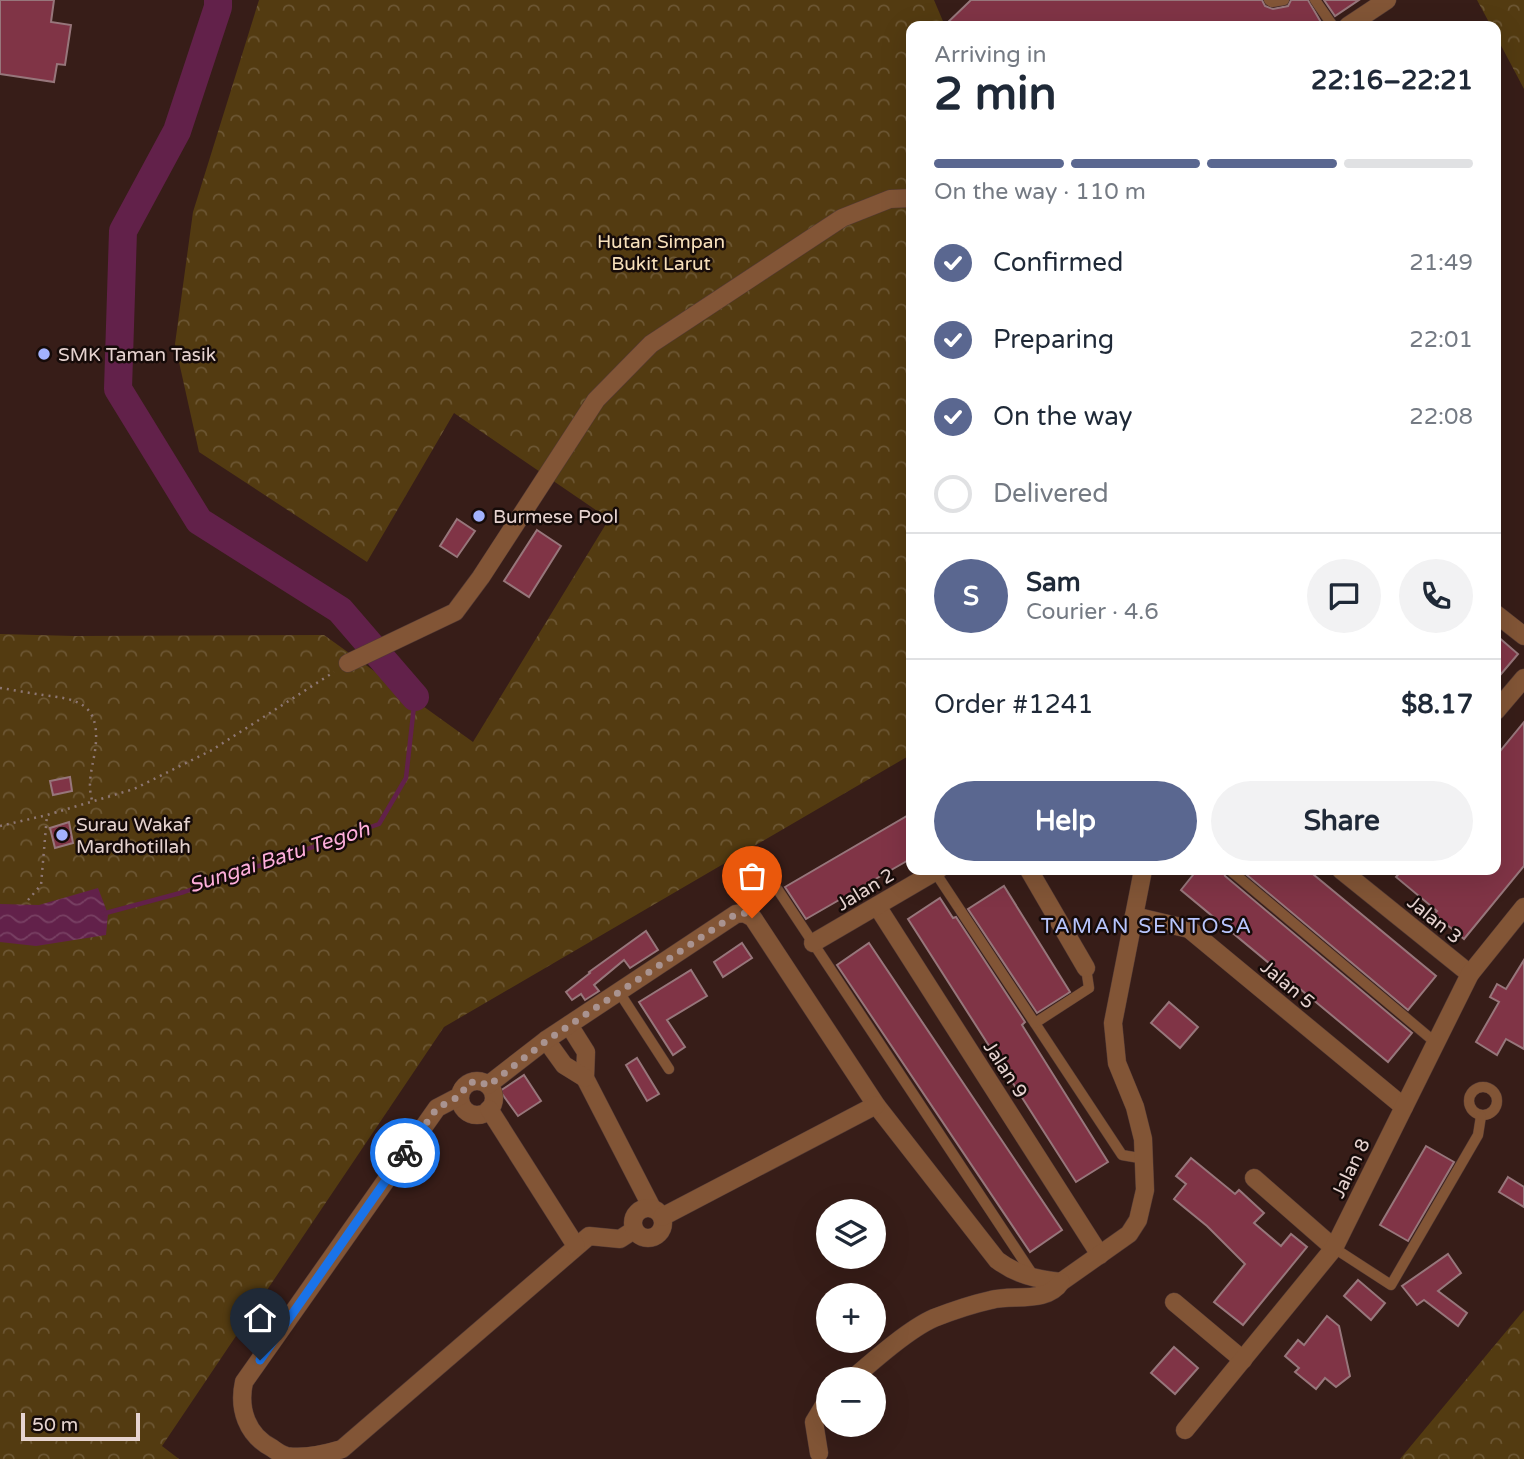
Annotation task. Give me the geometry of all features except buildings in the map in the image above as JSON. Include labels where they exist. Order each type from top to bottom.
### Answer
[{"type":"street","points":[[1356,21],[1387,0]]},
{"type":"street","points":[[348,663],[455,612],[481,577],[596,400],[651,344],[842,218],[890,199],[906,198]]},
{"type":"street","points":[[1501,618],[1524,636]]},
{"type":"street","points":[[1501,705],[1524,678]]},
{"type":"street","name":"Jalan 2","points":[[813,943],[929,875]]},
{"type":"street","points":[[1032,875],[1086,968]]},
{"type":"street","points":[[866,1367],[933,1319],[993,1299],[1040,1296],[1056,1290],[1061,1282],[1129,1234],[1138,1220],[1145,1191],[1143,1139],[1135,1107],[1117,1063],[1113,1023],[1142,875]]},
{"type":"street","name":"Jalan 3","points":[[1360,876],[1470,974]]},
{"type":"street","name":"Jalan 9","points":[[877,906],[1100,1255]]},
{"type":"street","name":"Jalan 8","points":[[1185,1430],[1334,1248],[1470,974],[1524,907]]},
{"type":"street","points":[[488,1086],[569,1025],[736,914],[744,913],[752,918],[876,1105],[997,1260],[1011,1270],[1036,1279],[1061,1282]]},
{"type":"street","name":"Jalan 5","points":[[1134,916],[1189,929],[1404,1107]]},
{"type":"street","points":[[569,1025],[586,1052],[585,1078]]},
{"type":"street","points":[[546,1041],[564,1065],[585,1078],[657,1213],[660,1232],[652,1238],[641,1237],[634,1230],[635,1215],[642,1209],[657,1213],[876,1105]]},
{"type":"street","points":[[474,1081],[488,1086],[493,1094],[489,1109],[480,1114],[469,1113],[462,1106],[460,1096],[464,1086],[474,1081]]},
{"type":"street","points":[[460,1096],[437,1108],[244,1382],[242,1405],[248,1428],[264,1444],[287,1456],[319,1456],[342,1449],[589,1236],[620,1239],[634,1230]]},
{"type":"street","points":[[489,1109],[576,1246]]},
{"type":"street","points":[[1254,1178],[1334,1248]]},
{"type":"street","points":[[1174,1302],[1243,1360]]},
{"type":"street","points":[[816,1437],[819,1454]]},
{"type":"lane","points":[[1269,0],[1284,0]]},
{"type":"lane","points":[[1315,0],[1330,21]]},
{"type":"lane","points":[[939,875],[1122,1156],[1145,1159]]},
{"type":"lane","points":[[1236,875],[1436,1043]]},
{"type":"lane","points":[[778,890],[1036,1279]]},
{"type":"lane","points":[[1035,1023],[1089,988],[1086,968]]},
{"type":"lane","points":[[619,992],[668,1069]]},
{"type":"lane","points":[[1334,1248],[1391,1285],[1478,1135],[1481,1116]]},
{"type":"path","points":[[0,826],[134,789],[212,750],[348,663]]},
{"type":"path","points":[[0,688],[71,698],[83,704],[94,722],[96,742],[89,788],[92,800]]},
{"type":"path","points":[[28,900],[41,885],[47,815]]},
{"type":"green space","name":"Hutan Simpan Bukit Larut","points":[[259,0],[934,0],[943,21],[906,21],[906,758],[444,1027],[162,1446],[179,1459],[0,1459],[0,634],[324,635],[473,742],[609,519],[454,413],[367,562],[199,452],[175,344],[193,212]]},
{"type":"green space","points":[[1477,0],[1524,0],[1524,89],[1501,45],[1501,21],[1488,21]]},
{"type":"green space","points":[[1524,1310],[1524,1459],[1400,1459]]},
{"type":"water","points":[[98,888],[108,914],[106,935],[36,946],[0,942],[0,904],[39,905]]},
{"type":"waterway","name":"Sungai Batu Tegoh","points":[[218,0],[177,131],[123,231],[118,389],[199,521],[340,610],[415,697]]},
{"type":"waterway","name":"Sungai Batu Tegoh","points":[[102,914],[184,892],[379,824],[406,778],[415,697]]},
{"type":"way so far","points":[[405,1153],[437,1108],[460,1096],[461,1090],[468,1083],[479,1081],[488,1086],[546,1041],[736,914],[744,913],[752,918]]},
{"type":"place","name":"SMK Taman Tasik","points":[[44,354]]},
{"type":"place","name":"Burmese Pool","points":[[479,516]]},
{"type":"place","name":"Surau Wakaf Mardhotillah","points":[[62,835]]},
{"type":"district","name":"TAMAN SENTOSA","points":[[1147,926]]},
{"type":"route","points":[[260,1360],[405,1153]]}]
